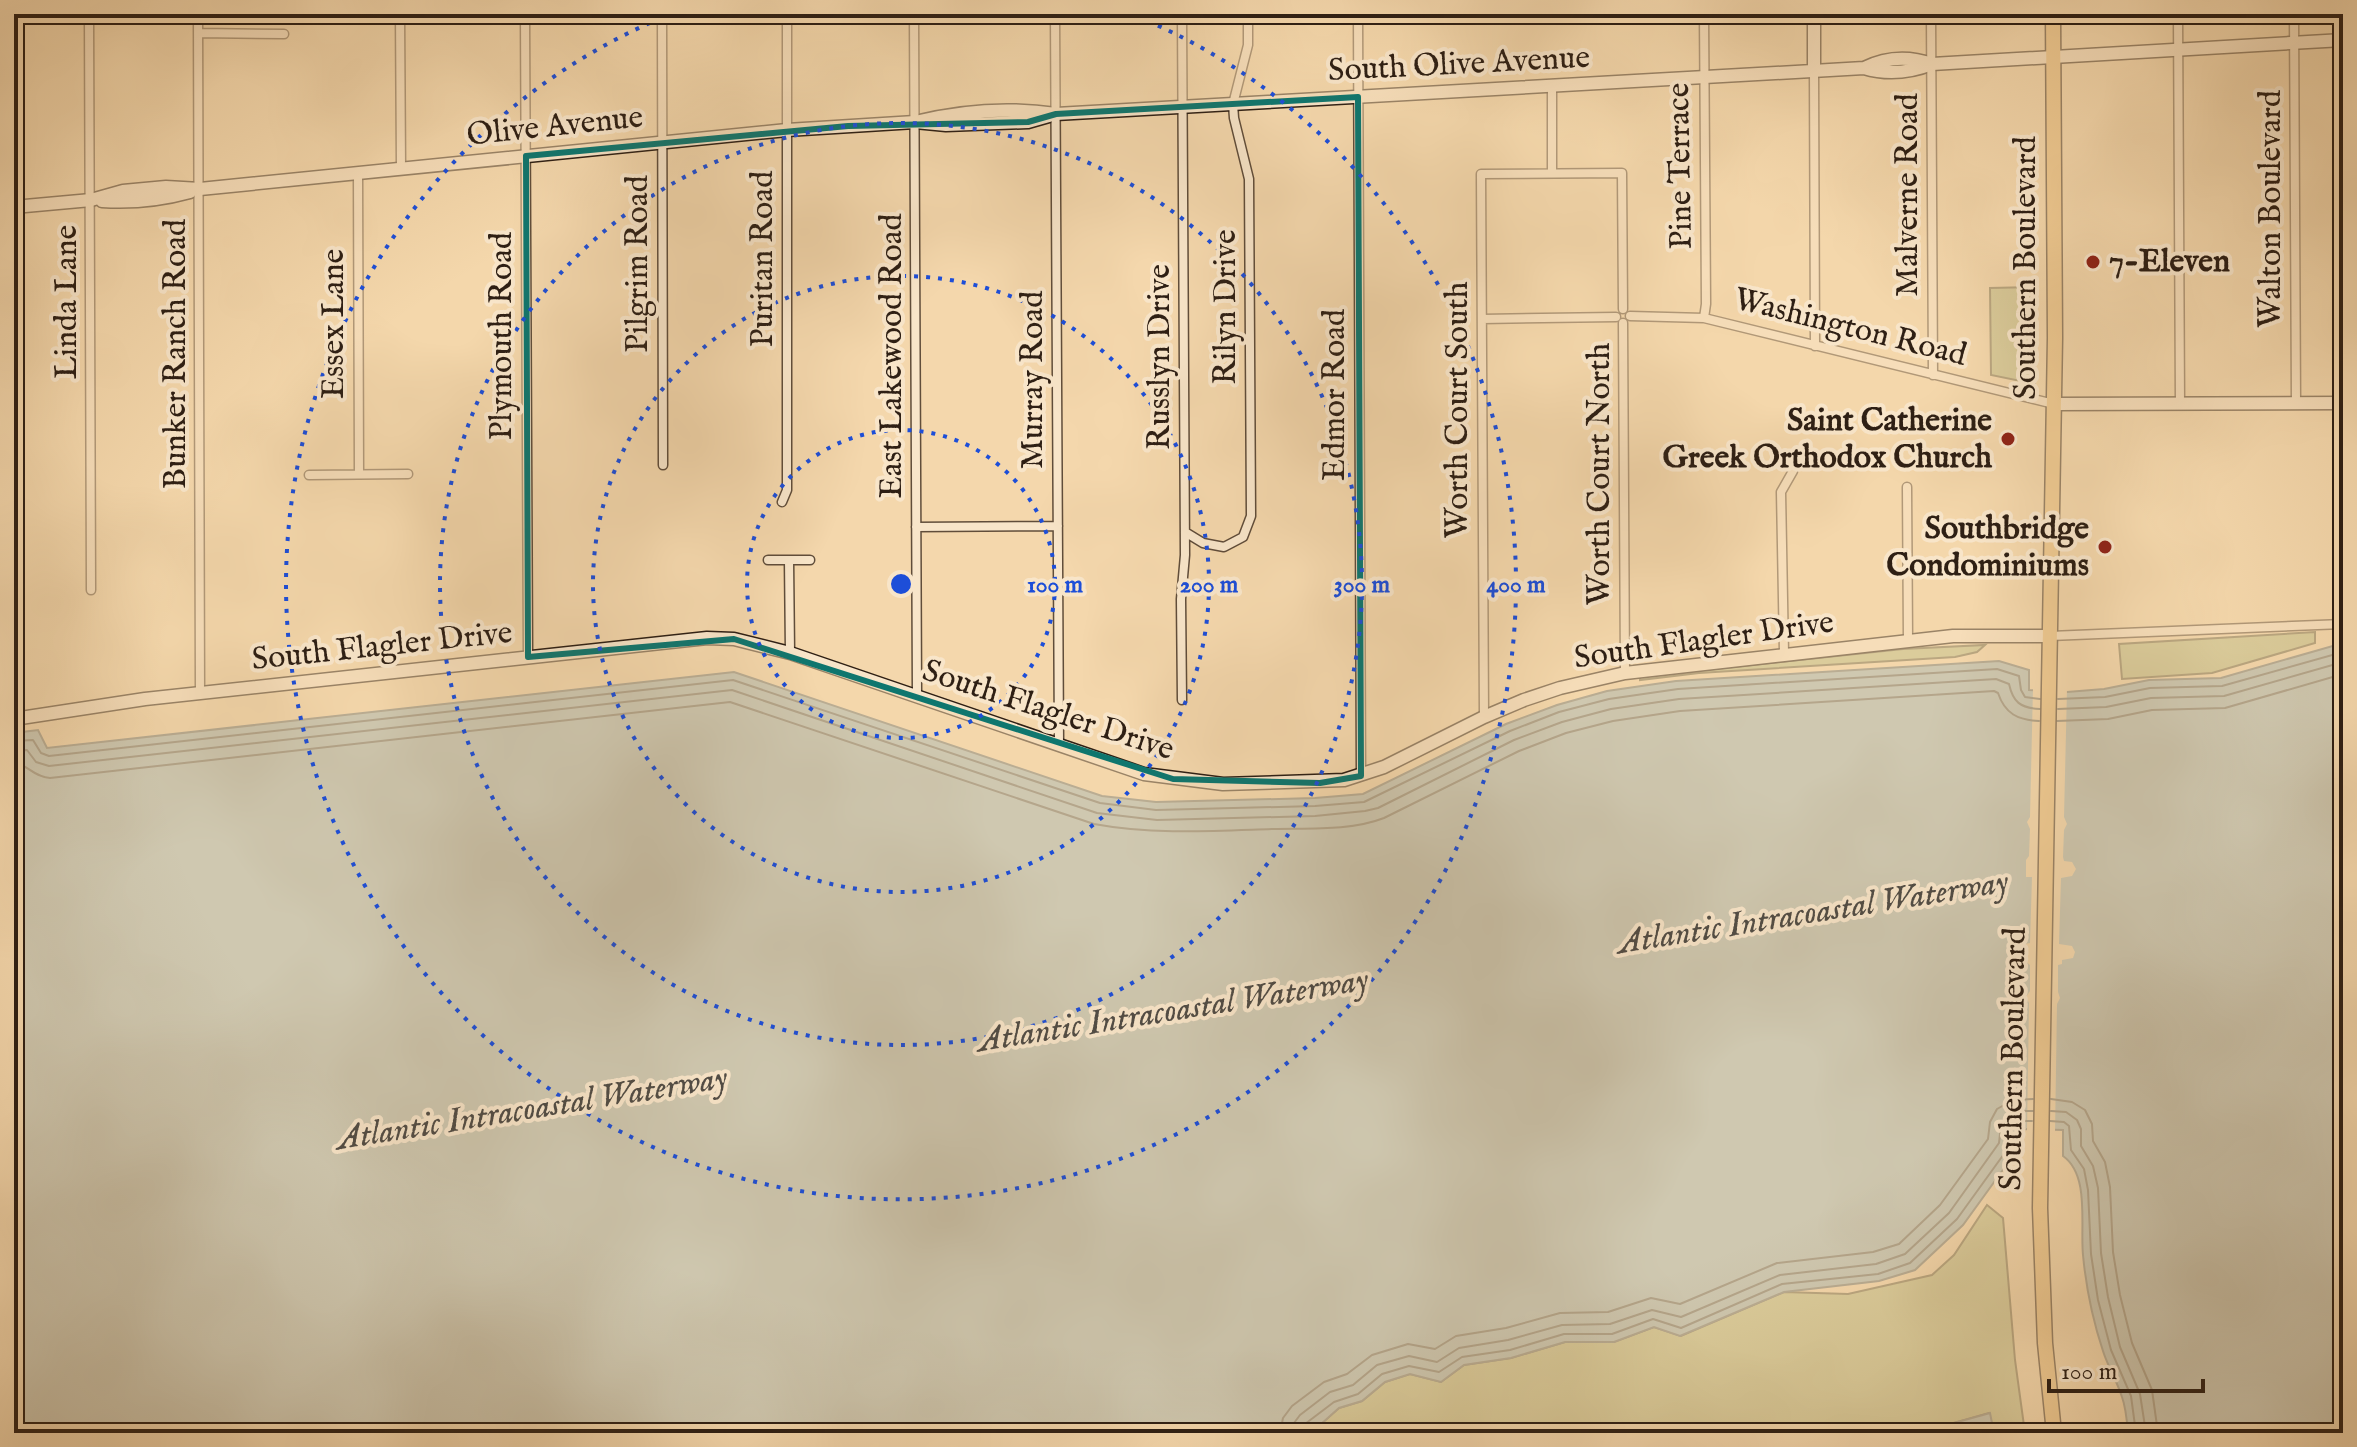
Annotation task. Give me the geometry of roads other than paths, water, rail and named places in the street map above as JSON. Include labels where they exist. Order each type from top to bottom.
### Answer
[{"type":"main road","name":"Southern Boulevard","points":[[2053,14],[2054,404],[2041,1263],[2054,1433]]},
{"type":"street","name":"Linda Lane","points":[[89,14],[91,590]]},
{"type":"street","name":"Bunker Ranch Road","points":[[198,14],[200,693]]},
{"type":"street","points":[[400,14],[401,168]]},
{"type":"street","name":"Plymouth Road","points":[[525,14],[528,657]]},
{"type":"street","name":"Pilgrim Road","points":[[662,14],[663,465]]},
{"type":"street","name":"Puritan Road","points":[[782,502],[787,490],[787,14]]},
{"type":"street","name":"East Lakewood Road","points":[[914,14],[917,697]]},
{"type":"street","name":"Murray Road","points":[[1055,14],[1059,746]]},
{"type":"street","name":"Russlyn Drive","points":[[1182,14],[1185,532],[1181,599],[1182,700]]},
{"type":"street","name":"Rilyn Drive","points":[[1185,532],[1203,543],[1224,547],[1243,537],[1250,523],[1249,179],[1233,104],[1248,45],[1248,14]]},
{"type":"street","name":"Edmor Road","points":[[1358,14],[1361,776]]},
{"type":"street","name":"Pine Terrace","points":[[1704,14],[1704,318]]},
{"type":"street","points":[[1814,14],[1815,346]]},
{"type":"street","name":"Malverne Road","points":[[1931,14],[1933,375]]},
{"type":"street","points":[[2178,14],[2180,405]]},
{"type":"street","name":"Walton Boulevard","points":[[2294,14],[2296,404]]},
{"type":"street","points":[[198,33],[284,34]]},
{"type":"street","name":"South Olive Avenue","points":[[1056,114],[1864,68],[1880,60],[1915,58],[1932,64],[2343,40]]},
{"type":"street","points":[[1552,85],[1552,173]]},
{"type":"street","name":"Olive Avenue","points":[[14,207],[91,200],[123,191],[166,187],[200,189],[787,130],[915,122],[946,125],[1028,122],[1056,114]]},
{"type":"street","name":"Essex Lane","points":[[358,173],[359,474]]},
{"type":"street","name":"Worth Court North","points":[[1552,173],[1622,173],[1625,673]]},
{"type":"street","name":"Worth Court South","points":[[1484,717],[1481,174],[1552,173]]},
{"type":"street","name":"Washington Road","points":[[1482,319],[1704,318],[2054,404],[2343,403]]},
{"type":"street","points":[[1784,653],[1781,492],[1793,471]]},
{"type":"street","points":[[309,475],[408,474]]},
{"type":"street","points":[[1907,487],[1908,640]]},
{"type":"street","points":[[916,527],[1058,526]]},
{"type":"street","points":[[768,560],[810,560]]},
{"type":"street","points":[[789,560],[790,653]]},
{"type":"street","name":"South Flagler Drive","points":[[14,719],[200,693],[707,638],[734,639],[790,653],[1144,774],[1201,783],[1320,783],[1361,776],[1384,767],[1484,717],[1560,688],[1625,673],[1784,653],[1965,636],[2050,636],[2343,624]]},
{"type":"water","name":"Atlantic Intracoastal Waterway","points":[[2343,643],[2343,1433],[2128,1433],[2123,1401],[2103,1351],[2090,1304],[2083,1255],[2080,1188],[2077,1175],[2063,1156],[2063,1130],[2019,1129],[2018,1149],[1963,1225],[1915,1270],[1879,1281],[1784,1292],[1680,1336],[1654,1327],[1614,1342],[1565,1342],[1511,1358],[1464,1365],[1441,1382],[1410,1374],[1385,1382],[1362,1401],[1339,1408],[1320,1425],[1303,1433],[14,1433],[14,733],[38,730],[47,748],[734,672],[1102,796],[1156,802],[1315,798],[1363,794],[1506,724],[1607,691],[1676,681],[1999,661],[2029,670],[2029,690],[2067,692],[2149,680],[2221,678]]},
{"type":"water","points":[[1990,1413],[1994,1433],[1880,1433],[1894,1426],[1936,1428]]},
{"type":"place","name":"7-Eleven","points":[[2093,262]]},
{"type":"place","name":"Saint Catherine Greek Orthodox Church","points":[[2008,439]]},
{"type":"place","name":"Southbridge Condominiums","points":[[2105,547]]}]
